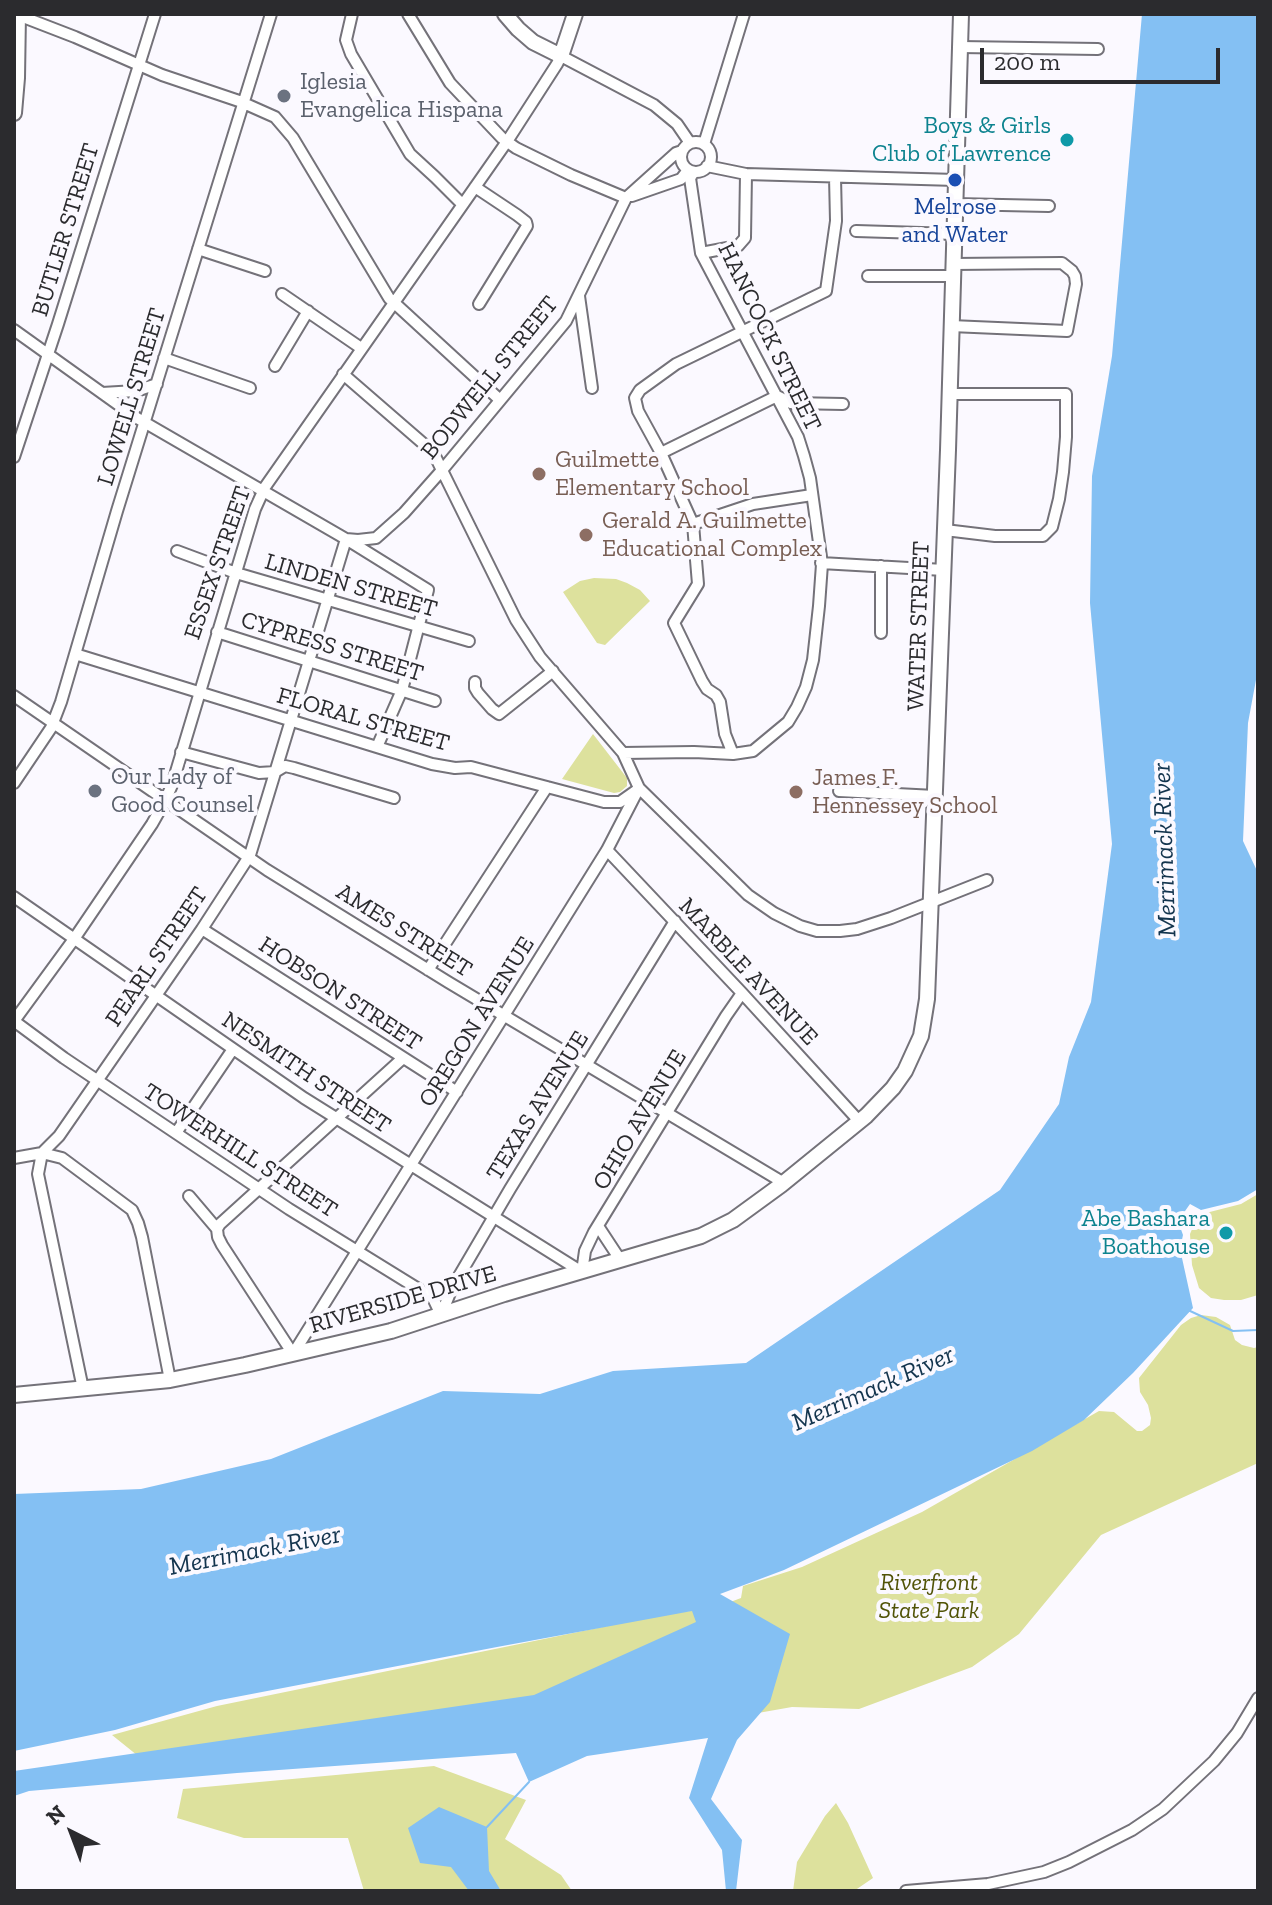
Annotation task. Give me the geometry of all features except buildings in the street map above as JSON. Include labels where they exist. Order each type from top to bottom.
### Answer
[{"type":"main road","points":[[14,113],[18,14]]},
{"type":"main road","points":[[505,14],[533,42],[561,56]]},
{"type":"main road","name":"ESSEX STREET","points":[[561,56],[575,14]]},
{"type":"main road","name":"WATER STREET","points":[[784,1183],[859,1121],[893,1088],[905,1071],[921,1036],[927,999],[961,14]]},
{"type":"main road","name":"RIVERSIDE DRIVE","points":[[14,1395],[170,1380],[391,1331],[712,1231],[755,1206],[784,1183]]},
{"type":"street","points":[[18,14],[162,75],[275,117],[389,298],[500,400]]},
{"type":"street","name":"BUTLER STREET","points":[[14,457],[155,14]]},
{"type":"street","name":"LOWELL STREET","points":[[14,783],[53,723],[271,14]]},
{"type":"street","points":[[352,14],[346,40],[351,54],[410,154],[462,204]]},
{"type":"street","points":[[408,14],[450,83],[507,141],[571,175],[626,198],[681,179],[691,171],[700,171],[707,166],[710,152],[704,144],[699,142],[686,147]]},
{"type":"street","points":[[704,144],[744,14]]},
{"type":"street","points":[[960,47],[1098,49]]},
{"type":"street","points":[[561,56],[654,105],[677,124],[686,147],[682,162],[691,171]]},
{"type":"street","name":"ESSEX STREET","points":[[14,1021],[74,939],[165,801],[255,509],[263,492],[507,141],[561,56]]},
{"type":"street","name":"BODWELL STREET","points":[[346,539],[376,538],[404,513],[443,469],[566,321],[626,198],[686,147]]},
{"type":"street","points":[[707,166],[746,174],[956,180]]},
{"type":"street","name":"HANCOCK STREET","points":[[623,753],[733,754],[753,751],[788,722],[806,687],[813,660],[821,563],[810,478],[798,437],[701,253],[691,171]]},
{"type":"street","points":[[701,253],[738,246],[745,238],[746,174]]},
{"type":"street","points":[[733,754],[725,734],[720,702],[702,681],[674,623],[698,584],[693,524],[638,411],[635,398],[640,390],[676,364],[826,291],[836,221],[835,177]]},
{"type":"street","points":[[475,187],[517,215],[527,226],[479,304]]},
{"type":"street","points":[[955,204],[1049,206]]},
{"type":"street","points":[[856,231],[954,234]]},
{"type":"street","points":[[198,249],[265,271]]},
{"type":"street","points":[[868,276],[1062,263],[1075,276],[1067,331],[951,326]]},
{"type":"street","points":[[282,294],[361,348]]},
{"type":"street","points":[[579,296],[592,388]]},
{"type":"street","points":[[275,366],[308,311]]},
{"type":"street","points":[[14,330],[145,423],[428,590],[402,690],[377,747]]},
{"type":"street","points":[[164,358],[250,388]]},
{"type":"street","points":[[343,374],[433,452],[516,620],[540,657],[623,753],[639,788],[748,895],[800,926],[817,931],[857,929],[987,880]]},
{"type":"street","points":[[102,393],[136,391],[157,384]]},
{"type":"street","points":[[945,530],[995,536],[1043,536],[1052,527],[1063,472],[1066,394],[950,394]]},
{"type":"street","points":[[661,453],[777,396],[791,403],[843,404]]},
{"type":"street","points":[[693,524],[753,504],[812,495]]},
{"type":"street","name":"PEARL STREET","points":[[42,1153],[59,1136],[248,858],[346,539]]},
{"type":"street","name":"LINDEN STREET","points":[[177,551],[236,573],[469,641]]},
{"type":"street","points":[[821,563],[944,570]]},
{"type":"street","points":[[881,566],[881,633]]},
{"type":"street","name":"CYPRESS STREET","points":[[217,632],[435,701]]},
{"type":"street","name":"FLORAL STREET","points":[[75,654],[432,764],[471,767],[604,802],[620,802],[639,788]]},
{"type":"street","points":[[475,682],[478,693],[499,714],[553,671]]},
{"type":"street","name":"AMES STREET","points":[[14,696],[248,858],[667,1115],[784,1183]]},
{"type":"street","points":[[181,752],[259,773],[275,772],[285,766],[394,798]]},
{"type":"street","points":[[428,970],[547,787]]},
{"type":"street","name":"OREGON AVENUE","points":[[293,1354],[607,850],[639,788]]},
{"type":"street","points":[[839,791],[935,796]]},
{"type":"street","name":"MARBLE AVENUE","points":[[607,850],[859,1121]]},
{"type":"street","name":"NESMITH STREET","points":[[14,897],[336,1119],[582,1272]]},
{"type":"street","name":"TEXAS AVENUE","points":[[441,1315],[452,1288],[493,1217],[675,921]]},
{"type":"street","name":"HOBSON STREET","points":[[202,929],[457,1092]]},
{"type":"street","name":"OHIO AVENUE","points":[[582,1272],[585,1251],[598,1226],[742,993]]},
{"type":"street","name":"TOWERHILL STREET","points":[[14,1021],[259,1189],[433,1298],[441,1315]]},
{"type":"street","points":[[176,1133],[233,1049]]},
{"type":"street","points":[[217,1229],[403,1058]]},
{"type":"street","points":[[14,1158],[42,1153],[62,1158],[132,1210],[142,1237],[170,1380]]},
{"type":"street","points":[[42,1153],[38,1174],[83,1389]]},
{"type":"street","points":[[189,1196],[217,1229],[222,1245],[293,1354]]},
{"type":"street","points":[[598,1226],[621,1261]]},
{"type":"street","points":[[906,1891],[988,1884],[1018,1878],[1056,1867],[1132,1830],[1163,1809],[1214,1761],[1257,1703]]},
{"type":"green space","points":[[594,578],[627,583],[640,590],[650,601],[605,645],[597,643],[563,592],[580,581]]},
{"type":"green space","points":[[593,734],[627,778],[627,786],[620,792],[562,779]]},
{"type":"green space","points":[[1258,1194],[1258,1295],[1241,1300],[1211,1298],[1199,1288],[1192,1265],[1190,1234],[1198,1215],[1241,1204]]},
{"type":"green space","name":"Riverfront State Park","points":[[1201,1315],[1216,1317],[1230,1325],[1235,1340],[1242,1345],[1258,1347],[1258,1463],[1101,1535],[1019,1634],[972,1667],[859,1709],[792,1707],[741,1716],[163,1776],[112,1735],[217,1706],[656,1616],[717,1607],[741,1598],[743,1586],[802,1567],[922,1512],[1099,1411],[1114,1412],[1137,1431],[1142,1431],[1150,1425],[1151,1418],[1140,1392],[1139,1378],[1181,1325]]},
{"type":"green space","points":[[434,1766],[526,1800],[505,1839],[561,1875],[572,1891],[364,1891],[348,1838],[244,1838],[177,1818],[183,1789]]},
{"type":"green space","points":[[836,1803],[873,1878],[854,1891],[793,1891],[797,1862]]},
{"type":"water","name":"Merrimack River","points":[[1142,14],[1258,14],[1258,669],[1248,723],[1243,841],[1258,873],[1258,1189],[1238,1201],[1201,1210],[1190,1204],[1178,1221],[1183,1235],[1180,1249],[1193,1308],[1084,1420],[1032,1451],[784,1570],[720,1594],[790,1634],[770,1702],[737,1740],[711,1799],[742,1840],[736,1891],[726,1891],[722,1850],[689,1798],[708,1738],[587,1756],[529,1782],[516,1753],[237,1773],[29,1791],[14,1796],[14,1771],[534,1695],[696,1622],[692,1611],[497,1647],[215,1701],[115,1730],[14,1751],[14,1494],[141,1489],[271,1459],[443,1391],[540,1394],[613,1371],[746,1363],[1000,1190],[1059,1104],[1069,1057],[1091,1002],[1112,844],[1090,603],[1092,476],[1112,356]]},
{"type":"water","points":[[439,1807],[487,1827],[489,1871],[501,1891],[469,1891],[451,1867],[420,1863],[408,1828]]},
{"type":"waterway","points":[[1188,1310],[1233,1331],[1258,1330]]},
{"type":"waterway","points":[[487,1827],[529,1782]]},
{"type":"place","name":"Iglesia Evangelica Hispana","points":[[284,96]]},
{"type":"place","name":"Boys & Girls Club of Lawrence","points":[[1067,140]]},
{"type":"place","name":"Melrose and Water","points":[[955,180]]},
{"type":"place","name":"Guilmette Elementary School","points":[[539,474]]},
{"type":"place","name":"Gerald A. Guilmette Educational Complex","points":[[586,535]]},
{"type":"place","name":"Our Lady of Good Counsel","points":[[95,791]]},
{"type":"place","name":"James F. Hennessey School","points":[[796,792]]},
{"type":"place","name":"Abe Bashara Boathouse","points":[[1226,1233]]}]
